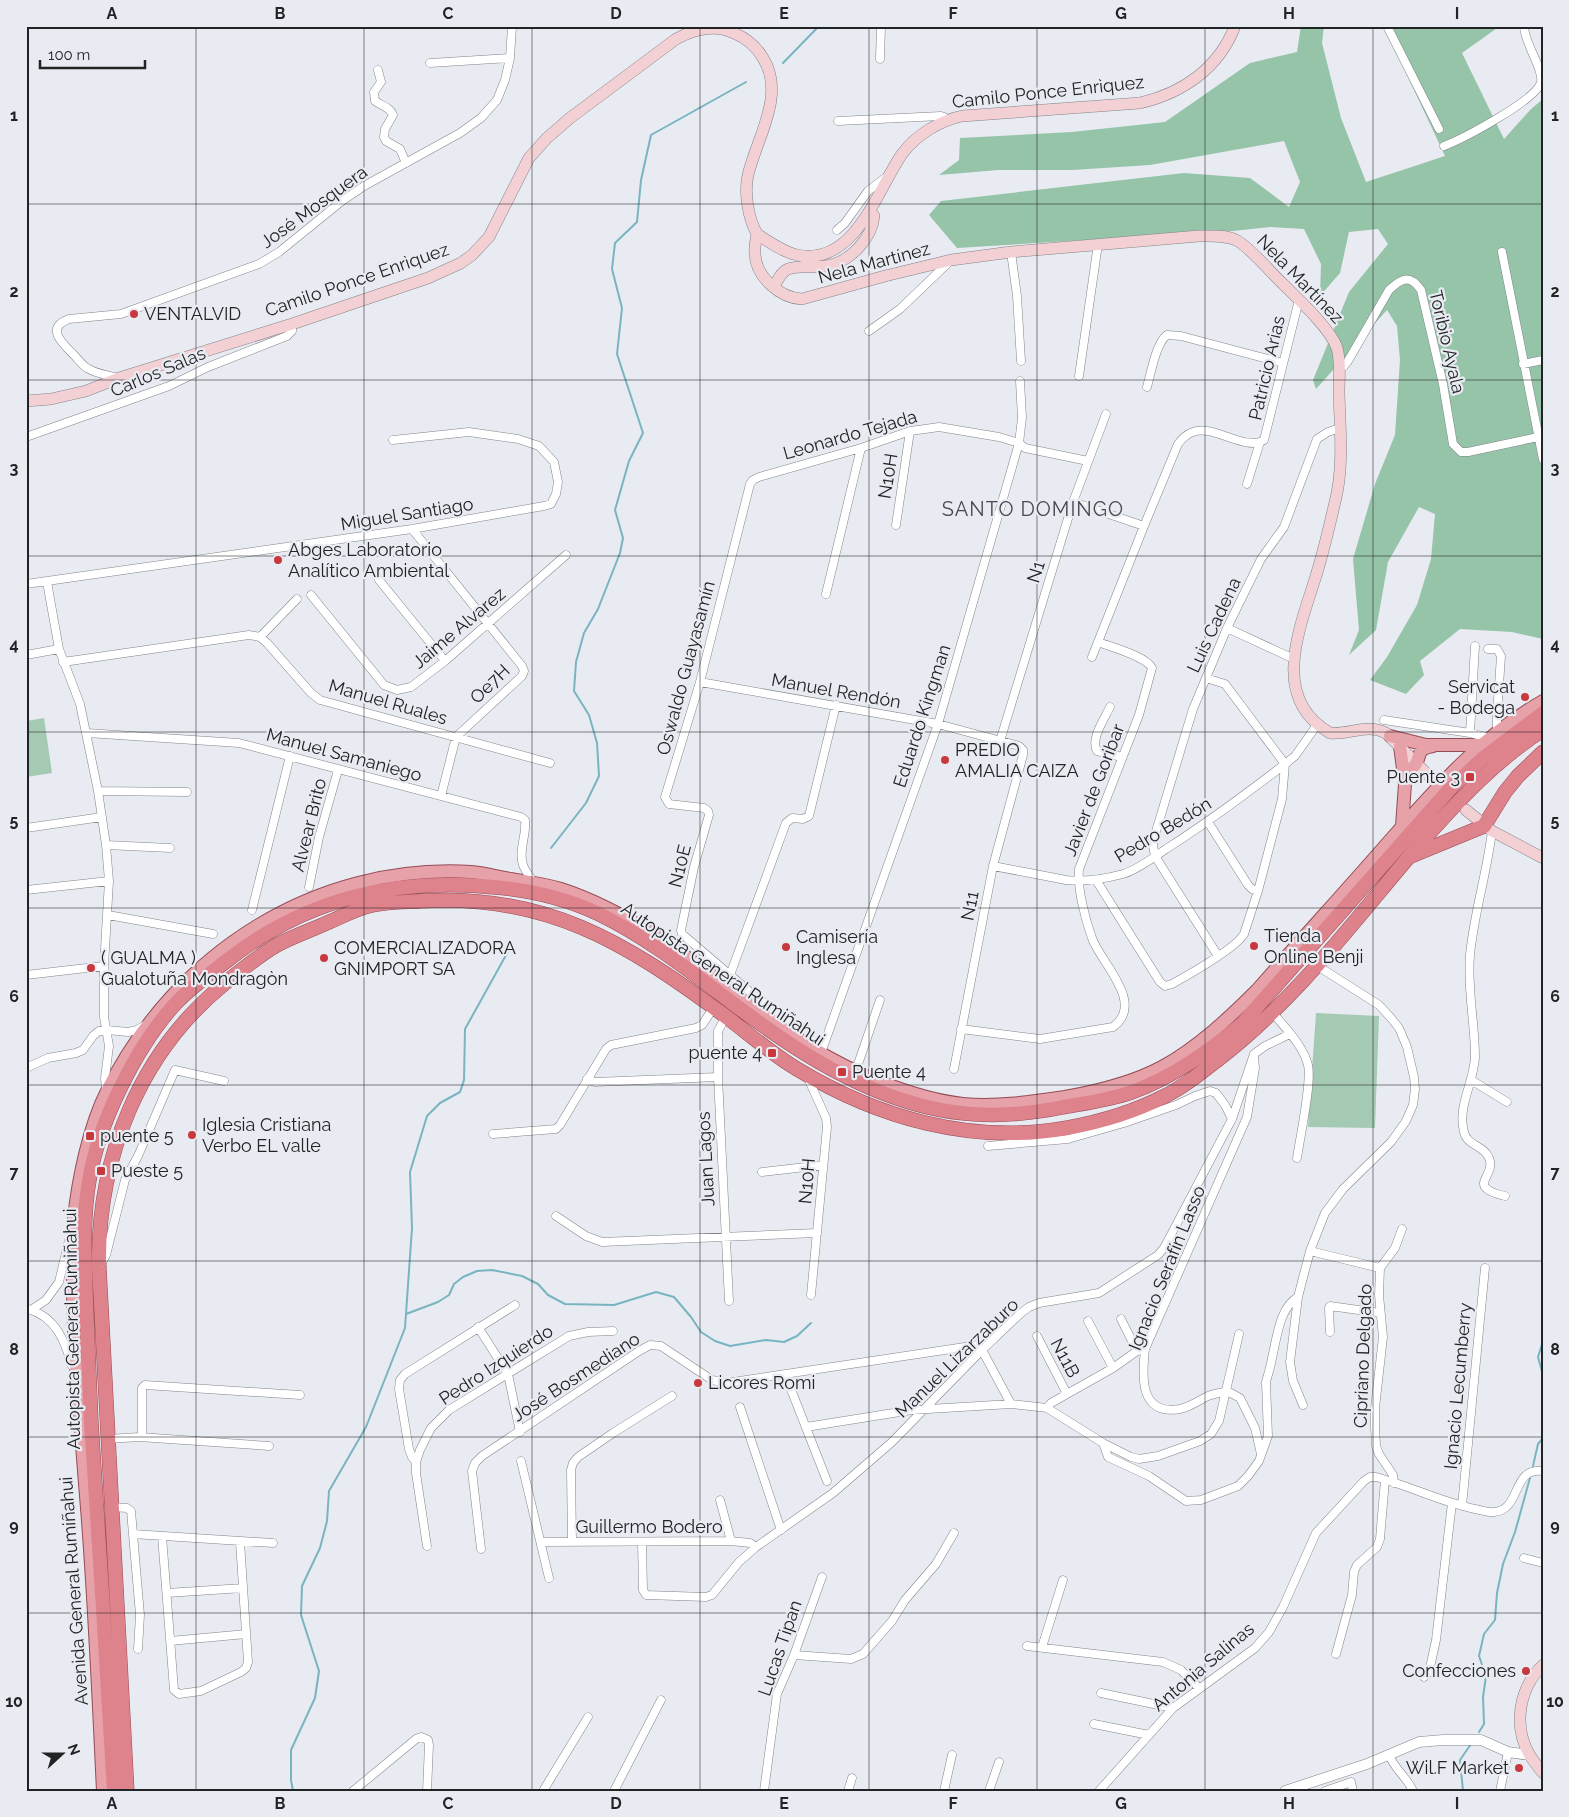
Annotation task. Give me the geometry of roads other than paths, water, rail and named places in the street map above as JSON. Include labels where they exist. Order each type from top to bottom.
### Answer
[{"type":"highway","name":"Autopista General Rumiñahui","points":[[114,1791],[89,1387],[85,1219],[89,1179],[112,1106],[130,1068],[151,1036],[175,1004],[199,982],[248,944],[288,921],[364,893],[397,887],[459,884],[520,890],[546,895],[587,909],[619,925],[668,956],[781,1038],[843,1076],[896,1098],[951,1112],[999,1115],[1044,1111],[1103,1100],[1131,1092],[1183,1068],[1207,1052],[1242,1024],[1449,790],[1482,759],[1543,713]]},
{"type":"highway","name":"Autopista General Rumiñahui","points":[[127,1791],[99,1267],[100,1227],[105,1190],[112,1155],[125,1120],[140,1085],[159,1054],[184,1023],[213,993],[253,960],[279,944],[344,915],[373,905],[434,900],[466,900],[496,903],[543,913],[583,926],[615,942],[665,972],[726,1016],[772,1053],[847,1097],[899,1116],[943,1128],[980,1132],[1025,1132],[1067,1128],[1114,1116],[1125,1117],[1184,1085],[1240,1042],[1273,1013],[1460,799],[1505,757],[1543,730]]},
{"type":"highway","points":[[1408,858],[1488,829],[1505,792],[1518,776],[1543,752]]},
{"type":"main road","name":"Camilo Ponce Enrìquez","points":[[26,401],[69,396],[428,278],[461,263],[489,237],[530,158],[547,138],[570,118],[676,39],[694,30],[723,30],[741,36],[759,52],[770,74],[771,98],[748,176],[746,192],[749,209],[757,234],[781,249],[798,256],[812,256],[824,253],[845,243],[870,211],[903,153],[929,129],[945,120],[962,116],[1140,102],[1164,96],[1187,85],[1211,64],[1227,44],[1235,26]]},
{"type":"main road","points":[[774,287],[782,274],[787,270],[827,266],[850,256],[868,235],[873,224],[874,216],[870,211]]},
{"type":"main road","name":"Nela Martínez","points":[[757,234],[754,254],[764,277],[786,295],[802,299],[951,260],[1011,252],[1199,236],[1230,238],[1243,244],[1299,300],[1331,336],[1337,349],[1340,428],[1339,474],[1336,501],[1317,573],[1298,633],[1294,659],[1295,687],[1299,700],[1305,713],[1317,725]]},
{"type":"main road","name":"Avenida General Rumiñahui","points":[[103,1791],[91,1553],[77,1380],[73,1302],[73,1223],[90,1136],[106,1091],[149,1022],[164,1003],[198,969],[241,936],[275,915],[308,899],[332,890],[400,875],[432,872],[474,872],[533,882],[561,889],[627,918],[821,1053],[880,1082],[950,1102],[984,1104],[1044,1100],[1095,1092],[1137,1079],[1154,1071],[1168,1064],[1205,1038],[1257,990],[1402,826],[1460,764],[1489,739],[1543,701]]},
{"type":"main road","points":[[1317,725],[1333,733],[1365,728],[1382,731],[1390,736],[1433,780]]},
{"type":"main road","points":[[1390,736],[1414,743],[1438,745]]},
{"type":"main road","points":[[1405,784],[1409,771],[1416,764],[1421,751],[1430,746],[1489,739]]},
{"type":"main road","points":[[1400,746],[1405,784],[1402,826]]},
{"type":"main road","points":[[1466,810],[1488,829],[1543,858]]},
{"type":"main road","points":[[1543,1665],[1532,1677],[1522,1699],[1520,1716],[1522,1732],[1529,1755],[1543,1773]]},
{"type":"street","name":"José Mosquera","points":[[120,378],[94,372],[87,368],[62,342],[57,332],[58,326],[62,321],[121,314],[259,264],[280,252],[342,201],[364,186],[460,133],[481,118],[496,100],[505,80],[510,58],[512,26]]},
{"type":"street","points":[[880,59],[881,26]]},
{"type":"street","points":[[1387,26],[1439,130]]},
{"type":"street","points":[[1444,146],[1463,138],[1495,120],[1525,98],[1541,83],[1540,74],[1526,38],[1524,26]]},
{"type":"street","points":[[430,63],[510,58]]},
{"type":"street","points":[[378,70],[381,82],[374,92],[375,101],[392,110],[393,115],[385,129],[384,137],[386,141],[400,149],[406,163]]},
{"type":"street","points":[[838,122],[941,116],[945,120]]},
{"type":"street","points":[[837,230],[845,223],[868,190],[889,176]]},
{"type":"street","points":[[1078,376],[1098,244]]},
{"type":"street","points":[[1011,252],[1017,296],[1021,361]]},
{"type":"street","points":[[1502,252],[1543,459]]},
{"type":"street","points":[[869,331],[900,309],[951,260]]},
{"type":"street","name":"Toribio Ayala","points":[[1339,369],[1348,361],[1389,290],[1397,282],[1406,279],[1415,281],[1421,290],[1443,384],[1451,437],[1456,449],[1461,452],[1468,452],[1538,437]]},
{"type":"street","name":"Patricio Arias","points":[[1092,657],[1178,444],[1185,436],[1201,430],[1250,443],[1264,440],[1299,300]]},
{"type":"street","name":"Carlos Salas","points":[[26,437],[169,386],[208,367],[287,336],[292,331],[292,324]]},
{"type":"street","points":[[1147,387],[1158,348],[1162,338],[1167,335],[1181,336],[1283,363]]},
{"type":"street","points":[[1523,364],[1543,360]]},
{"type":"street","name":"Eduardo Kingman","points":[[821,1053],[938,724],[1019,442],[1022,418],[1020,381]]},
{"type":"street","name":"N1","points":[[1000,741],[1073,502],[1106,414]]},
{"type":"street","name":"Leonardo Tejada","points":[[746,495],[750,484],[759,477],[861,448],[910,431],[939,427],[999,437],[1019,442],[1025,448],[1088,461]]},
{"type":"street","name":"Luis Cadena","points":[[1155,856],[1154,838],[1193,709],[1227,628],[1260,559],[1284,527],[1318,439],[1328,432],[1340,428]]},
{"type":"street","name":"N10H","points":[[896,525],[910,431]]},
{"type":"street","name":"Miguel Santiago","points":[[26,584],[412,529],[544,506],[551,504],[556,494],[558,482],[554,462],[539,446],[518,439],[469,432],[393,440]]},
{"type":"street","points":[[1247,484],[1260,442]]},
{"type":"street","points":[[826,594],[861,448]]},
{"type":"street","name":"Oswaldo Guayasamín","points":[[709,815],[708,811],[704,808],[669,804],[666,797],[700,682],[746,495]]},
{"type":"street","points":[[1073,502],[1144,526]]},
{"type":"street","points":[[412,529],[488,623]]},
{"type":"street","name":"Jaime Alvarez","points":[[311,595],[384,685],[397,690],[412,687],[445,661],[566,555]]},
{"type":"street","points":[[379,580],[445,661]]},
{"type":"street","points":[[47,582],[59,650],[80,704],[87,733],[106,845],[109,881],[104,966],[104,1004],[109,1046],[105,1078],[106,1091]]},
{"type":"street","points":[[63,662],[249,636],[260,637],[297,598]]},
{"type":"street","name":"Oe7H","points":[[456,737],[522,676],[524,671],[488,623]]},
{"type":"street","points":[[1227,628],[1294,659]]},
{"type":"street","name":"Manuel Ruales","points":[[260,637],[311,693],[320,700],[550,763]]},
{"type":"street","name":"Javier de Goribar","points":[[961,1030],[1040,1040],[1113,1026],[1120,1021],[1124,1013],[1124,999],[1112,971],[1092,938],[1078,881],[1079,869],[1138,715],[1152,668],[1151,665],[1141,659],[1098,642]]},
{"type":"street","points":[[1470,733],[1475,646]]},
{"type":"street","points":[[1384,720],[1470,733],[1489,739],[1497,715],[1501,656],[1497,649],[1488,649]]},
{"type":"street","points":[[26,655],[59,650]]},
{"type":"street","points":[[1096,880],[1160,982],[1166,986],[1218,956],[1242,939],[1258,891],[1282,799],[1284,764],[1225,684],[1206,678]]},
{"type":"street","name":"Manuel Rendón","points":[[700,682],[938,724],[1019,746],[1023,750]]},
{"type":"street","points":[[786,1030],[786,1018],[757,998],[730,975],[786,823],[792,818],[803,819],[809,816],[836,705]]},
{"type":"street","points":[[1110,707],[1095,738],[1095,747],[1097,750],[1122,757]]},
{"type":"street","name":"Pedro Bedón","points":[[993,866],[1078,881],[1096,880],[1125,874],[1208,822],[1295,756],[1317,725]]},
{"type":"street","name":"Manuel Samaniego","points":[[87,733],[239,743],[521,817],[525,820],[523,866],[533,882]]},
{"type":"street","points":[[441,796],[456,737]]},
{"type":"street","name":"N11","points":[[954,1069],[993,866],[1023,750]]},
{"type":"street","points":[[252,910],[290,756]]},
{"type":"street","name":"Alvear Brito","points":[[309,887],[319,837],[338,770]]},
{"type":"street","points":[[98,791],[187,792]]},
{"type":"street","name":"N10E","points":[[709,815],[694,867],[681,930],[684,937],[730,975]]},
{"type":"street","points":[[26,828],[102,817]]},
{"type":"street","points":[[1208,822],[1248,885],[1258,891]]},
{"type":"street","points":[[1488,829],[1470,954],[1469,982],[1475,1058],[1463,1109],[1463,1131],[1467,1139],[1473,1145],[1483,1150],[1489,1158],[1490,1166],[1484,1182],[1485,1188],[1488,1192],[1505,1196]]},
{"type":"street","points":[[106,845],[170,848]]},
{"type":"street","points":[[1155,856],[1218,956]]},
{"type":"street","points":[[26,890],[109,881]]},
{"type":"street","points":[[108,915],[213,934]]},
{"type":"street","points":[[1303,1404],[1294,1381],[1290,1362],[1298,1296],[1310,1250],[1325,1213],[1343,1188],[1390,1142],[1406,1121],[1413,1105],[1415,1090],[1407,1047],[1399,1028],[1379,1005],[1316,965]]},
{"type":"street","points":[[26,975],[104,966]]},
{"type":"street","points":[[856,1070],[880,1000]]},
{"type":"street","points":[[493,1134],[556,1129],[606,1049],[611,1045],[696,1028],[702,1025],[714,1007]]},
{"type":"street","points":[[1273,1013],[1302,1050],[1308,1066],[1308,1083],[1297,1158]]},
{"type":"street","name":"Juan Lagos","points":[[726,1016],[718,1031],[718,1077],[729,1301]]},
{"type":"street","points":[[26,1068],[48,1058],[83,1050],[92,1036],[99,1031],[128,1032],[137,1030],[149,1022]]},
{"type":"street","points":[[1254,1054],[1265,1046],[1290,1034]]},
{"type":"street","name":"Manuel Lizarzaburo","points":[[642,1542],[643,1590],[646,1595],[712,1595],[739,1562],[756,1547],[833,1493],[892,1442],[982,1350],[1029,1307],[1040,1303],[1099,1293],[1158,1255],[1164,1248],[1232,1119],[1254,1054]]},
{"type":"street","name":"Ignacio Serafín Lasso","points":[[1227,1392],[1208,1396],[1194,1404],[1179,1409],[1164,1409],[1151,1402],[1144,1388],[1141,1350],[1247,1117],[1255,1068],[1254,1054]]},
{"type":"street","points":[[99,1267],[106,1255],[125,1180],[138,1156],[175,1070],[224,1081]]},
{"type":"street","name":"N10H","points":[[806,1074],[826,1118],[827,1127],[811,1295]]},
{"type":"street","points":[[587,1079],[595,1082],[718,1077]]},
{"type":"street","points":[[1471,1080],[1507,1102]]},
{"type":"street","points":[[988,1146],[1068,1139],[1125,1117],[1176,1105],[1210,1091],[1216,1093],[1221,1099],[1232,1119]]},
{"type":"street","points":[[762,1172],[824,1165]]},
{"type":"street","points":[[556,1216],[586,1236],[602,1242],[818,1233]]},
{"type":"street","points":[[29,1309],[46,1300],[59,1282],[73,1223]]},
{"type":"street","points":[[1380,1268],[1396,1248],[1402,1229]]},
{"type":"street","name":"Cipriano Delgado","points":[[1310,1250],[1380,1268],[1382,1336],[1375,1408],[1376,1446],[1393,1475],[1394,1483]]},
{"type":"street","name":"Ignacio Lecumberry","points":[[1462,1506],[1485,1268]]},
{"type":"street","points":[[1103,1443],[1108,1457],[1149,1476],[1182,1499],[1189,1501],[1201,1500],[1238,1486],[1259,1461],[1268,1436],[1266,1382],[1277,1335],[1290,1303],[1298,1296]]},
{"type":"street","points":[[416,1462],[409,1449],[399,1389],[400,1380],[405,1374],[515,1305]]},
{"type":"street","points":[[1330,1332],[1330,1306],[1380,1314]]},
{"type":"street","points":[[29,1309],[48,1319],[59,1331],[67,1348],[77,1380]]},
{"type":"street","points":[[1047,1408],[1051,1403],[1141,1350],[1120,1319]]},
{"type":"street","points":[[1088,1321],[1113,1368]]},
{"type":"street","points":[[478,1327],[508,1374],[520,1432]]},
{"type":"street","name":"Pedro Izquierdo","points":[[427,1546],[416,1462],[431,1428],[449,1410],[570,1336],[588,1332],[612,1331]]},
{"type":"street","points":[[806,1427],[924,1409],[1011,1404],[1047,1408],[1103,1443],[1131,1457],[1139,1459],[1158,1456],[1211,1434],[1219,1422],[1239,1334]]},
{"type":"street","name":"N11B","points":[[1037,1336],[1067,1394]]},
{"type":"street","name":"José Bosmediano","points":[[482,1549],[472,1471],[475,1463],[482,1456],[650,1345],[661,1346],[718,1383],[974,1345],[982,1350]]},
{"type":"street","points":[[982,1350],[1011,1404]]},
{"type":"street","points":[[142,1437],[142,1388],[145,1385],[300,1395]]},
{"type":"street","points":[[792,1392],[827,1481]]},
{"type":"street","points":[[1227,1392],[1240,1398],[1255,1428],[1260,1454]]},
{"type":"street","points":[[572,1542],[571,1470],[573,1462],[613,1432],[672,1396]]},
{"type":"street","points":[[740,1407],[782,1530]]},
{"type":"street","points":[[108,1439],[142,1437],[269,1446]]},
{"type":"street","points":[[521,1460],[549,1578]]},
{"type":"street","name":"Antonia Salinas","points":[[1099,1791],[1173,1708],[1255,1648],[1269,1632],[1283,1607],[1316,1533],[1364,1481],[1370,1477],[1385,1480],[1462,1506],[1494,1512],[1503,1510],[1510,1505],[1522,1479],[1528,1473],[1536,1470],[1543,1471]]},
{"type":"street","points":[[1336,1654],[1352,1595],[1354,1572],[1357,1565],[1377,1547],[1380,1539],[1385,1480]]},
{"type":"street","points":[[720,1500],[731,1541]]},
{"type":"street","points":[[1424,1677],[1429,1672],[1436,1640],[1452,1503]]},
{"type":"street","points":[[112,1507],[127,1508],[131,1511],[140,1615],[138,1649]]},
{"type":"street","points":[[794,1655],[851,1659],[863,1654],[882,1634],[901,1604],[936,1564],[954,1533]]},
{"type":"street","points":[[133,1534],[273,1543]]},
{"type":"street","points":[[162,1536],[174,1690],[179,1694],[201,1691],[246,1668],[248,1662],[240,1542]]},
{"type":"street","name":"Guillermo Bodero","points":[[541,1542],[731,1541],[750,1543],[756,1547]]},
{"type":"street","points":[[1524,1558],[1543,1563]]},
{"type":"street","name":"Lucas Tipan","points":[[764,1791],[777,1694],[794,1655],[822,1577]]},
{"type":"street","points":[[1042,1647],[1063,1580]]},
{"type":"street","points":[[167,1593],[243,1588]]},
{"type":"street","points":[[170,1641],[246,1634]]},
{"type":"street","points":[[1027,1646],[1163,1662],[1181,1670],[1199,1688]]},
{"type":"street","points":[[1101,1693],[1173,1708]]},
{"type":"street","points":[[614,1791],[661,1700]]},
{"type":"street","points":[[543,1791],[588,1716]]},
{"type":"street","points":[[1094,1724],[1149,1735]]},
{"type":"street","points":[[353,1791],[416,1739],[421,1737],[428,1740],[429,1745],[427,1791]]},
{"type":"street","points":[[1285,1791],[1367,1764],[1419,1742],[1460,1739],[1481,1740],[1508,1752],[1529,1755]]},
{"type":"street","points":[[1500,1791],[1508,1752]]},
{"type":"street","points":[[1390,1754],[1391,1760],[1405,1777],[1413,1791]]},
{"type":"street","points":[[944,1791],[952,1755]]},
{"type":"street","points":[[989,1791],[999,1762]]},
{"type":"street","points":[[848,1791],[852,1778]]},
{"type":"street","points":[[1325,1791],[1343,1788],[1352,1782],[1353,1791]]},
{"type":"waterway","points":[[783,63],[819,26]]},
{"type":"waterway","points":[[551,848],[586,803],[599,776],[597,743],[589,715],[574,691],[576,662],[584,633],[598,609],[620,553],[623,538],[615,510],[629,461],[643,433],[617,354],[622,308],[612,269],[615,243],[637,222],[641,180],[651,135],[746,82]]},
{"type":"waterway","points":[[293,1791],[291,1750],[315,1698],[319,1671],[301,1615],[302,1586],[320,1548],[327,1521],[329,1491],[366,1427],[405,1328],[412,1228],[410,1172],[427,1116],[440,1103],[460,1092],[464,1080],[465,1029],[510,948]]},
{"type":"waterway","points":[[406,1314],[438,1302],[449,1295],[454,1284],[463,1277],[477,1271],[492,1270],[522,1276],[538,1284],[548,1295],[565,1304],[614,1305],[656,1292],[674,1297],[701,1332],[715,1341],[730,1346],[766,1340],[784,1342],[797,1336],[811,1323]]},
{"type":"waterway","points":[[1543,1341],[1538,1357],[1543,1375]]},
{"type":"waterway","points":[[1533,1466],[1538,1444],[1543,1438]]},
{"type":"waterway","points":[[1479,1732],[1484,1724],[1483,1697],[1486,1676],[1479,1656],[1484,1634],[1495,1620],[1497,1593],[1503,1564],[1515,1532],[1530,1478]]},
{"type":"waterway","points":[[1463,1791],[1460,1760],[1471,1744]]},
{"type":"place","name":"VENTALVID","points":[[134,314]]},
{"type":"place","name":"Abges Laboratorio Analítico Ambiental","points":[[278,560]]},
{"type":"place","name":"Servicat - Bodega","points":[[1525,697]]},
{"type":"place","name":"PREDIO AMALIA CAIZA","points":[[945,760]]},
{"type":"place","name":"Puente 3","points":[[1470,777]]},
{"type":"place","name":"Tienda Online Benji","points":[[1254,946]]},
{"type":"place","name":"Camisería Inglesa","points":[[786,947]]},
{"type":"place","name":"COMERCIALIZADORA GNIMPORT SA","points":[[324,958]]},
{"type":"place","name":"( GUALMA ) Gualotuña Mondragòn","points":[[91,968]]},
{"type":"place","name":"puente 4","points":[[772,1053]]},
{"type":"place","name":"Puente 4","points":[[842,1072]]},
{"type":"place","name":"Iglesia Cristiana Verbo EL valle","points":[[192,1135]]},
{"type":"place","name":"puente 5","points":[[90,1136]]},
{"type":"place","name":"Pueste 5","points":[[101,1171]]},
{"type":"place","name":"Licores Romi","points":[[698,1383]]},
{"type":"place","name":"Confecciones","points":[[1526,1671]]},
{"type":"place","name":"Wil.F Market","points":[[1519,1768]]},
{"type":"district","name":"SANTO DOMINGO","points":[[1033,509]]}]
